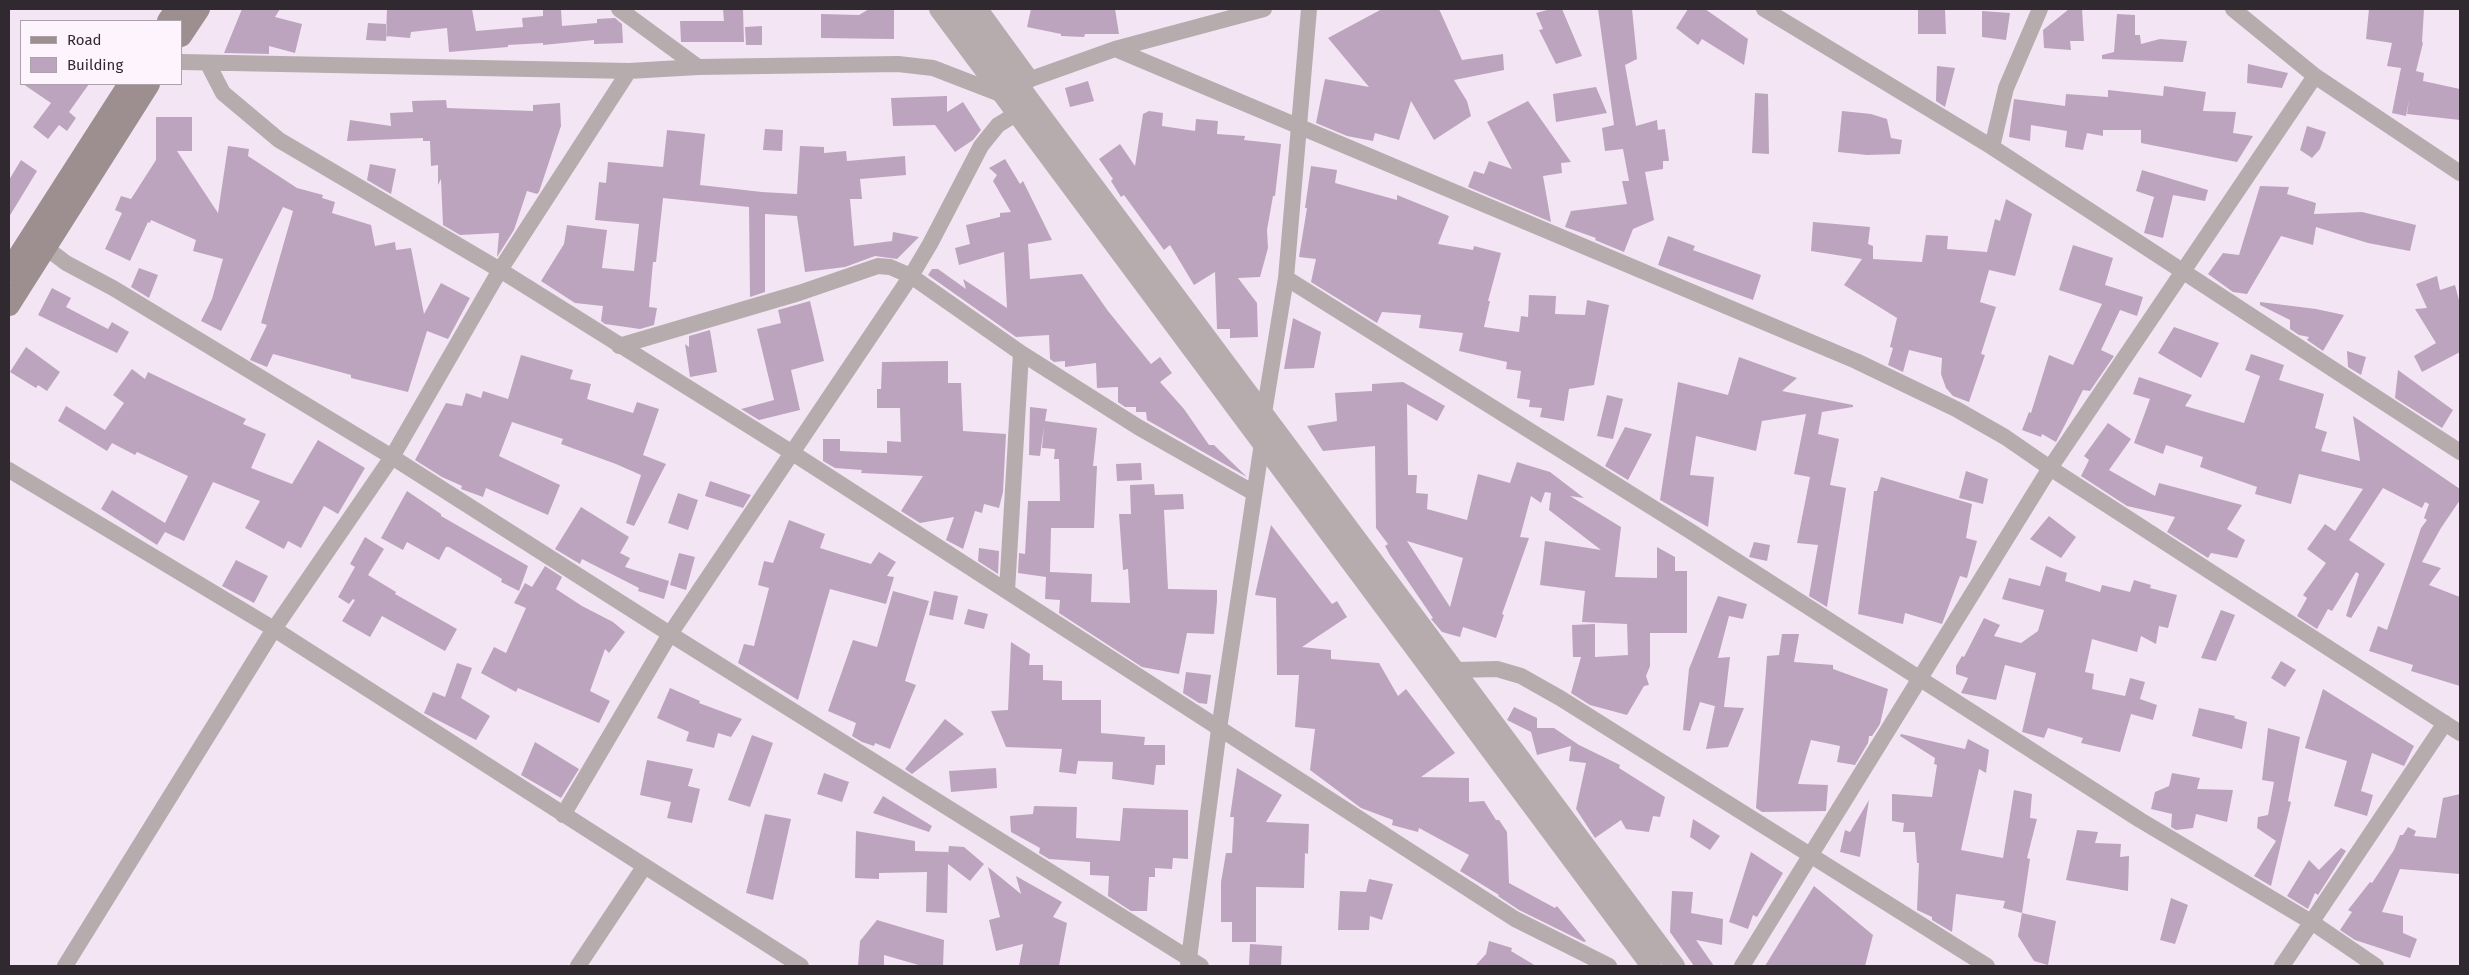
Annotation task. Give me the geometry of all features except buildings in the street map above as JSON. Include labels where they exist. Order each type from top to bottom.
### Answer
[{"type":"main road","points":[[169,20],[176,9]]},
{"type":"main road","points":[[182,34],[199,9]]},
{"type":"main road","points":[[9,271],[127,85]]},
{"type":"main road","points":[[9,305],[148,85]]},
{"type":"street","points":[[619,9],[698,67]]},
{"type":"street","points":[[939,9],[1018,87]]},
{"type":"street","points":[[962,9],[1018,87],[1264,413],[1675,966]]},
{"type":"street","points":[[980,9],[1018,87],[1016,114],[1651,966]]},
{"type":"street","points":[[182,62],[629,71],[698,67],[898,64],[933,68],[1018,87],[1115,49],[1264,9]]},
{"type":"street","points":[[46,247],[66,263],[113,288],[392,457],[1192,964],[1219,729],[1262,443],[1264,413],[1286,278],[1309,9]]},
{"type":"street","points":[[1764,9],[1992,147],[2460,452]]},
{"type":"street","points":[[1992,147],[2006,88],[2040,9]]},
{"type":"street","points":[[2235,9],[2315,76],[2460,173]]},
{"type":"street","points":[[1115,49],[1300,125],[1856,361],[1964,413],[2005,437],[2460,733]]},
{"type":"street","points":[[208,64],[223,93],[279,140],[500,270],[790,452],[1516,919],[1609,966]]},
{"type":"street","points":[[64,966],[274,629],[392,457],[500,270],[629,71]]},
{"type":"street","points":[[1742,966],[2050,468],[2185,271],[2315,76]]},
{"type":"street","points":[[563,814],[670,634],[790,452],[911,276],[930,244],[981,146],[998,125],[1016,114]]},
{"type":"street","points":[[619,346],[799,292],[878,266],[890,268],[911,276],[1021,353],[1138,427],[1254,493]]},
{"type":"street","points":[[1286,278],[1690,531],[2140,820],[2312,923],[2376,966]]},
{"type":"street","points":[[1007,592],[1021,353]]},
{"type":"street","points":[[9,470],[274,629],[801,966]]},
{"type":"street","points":[[1455,670],[1497,669],[1521,676],[1560,698],[1986,966]]},
{"type":"street","points":[[2282,966],[2445,723]]},
{"type":"street","points":[[578,966],[644,867]]}]
